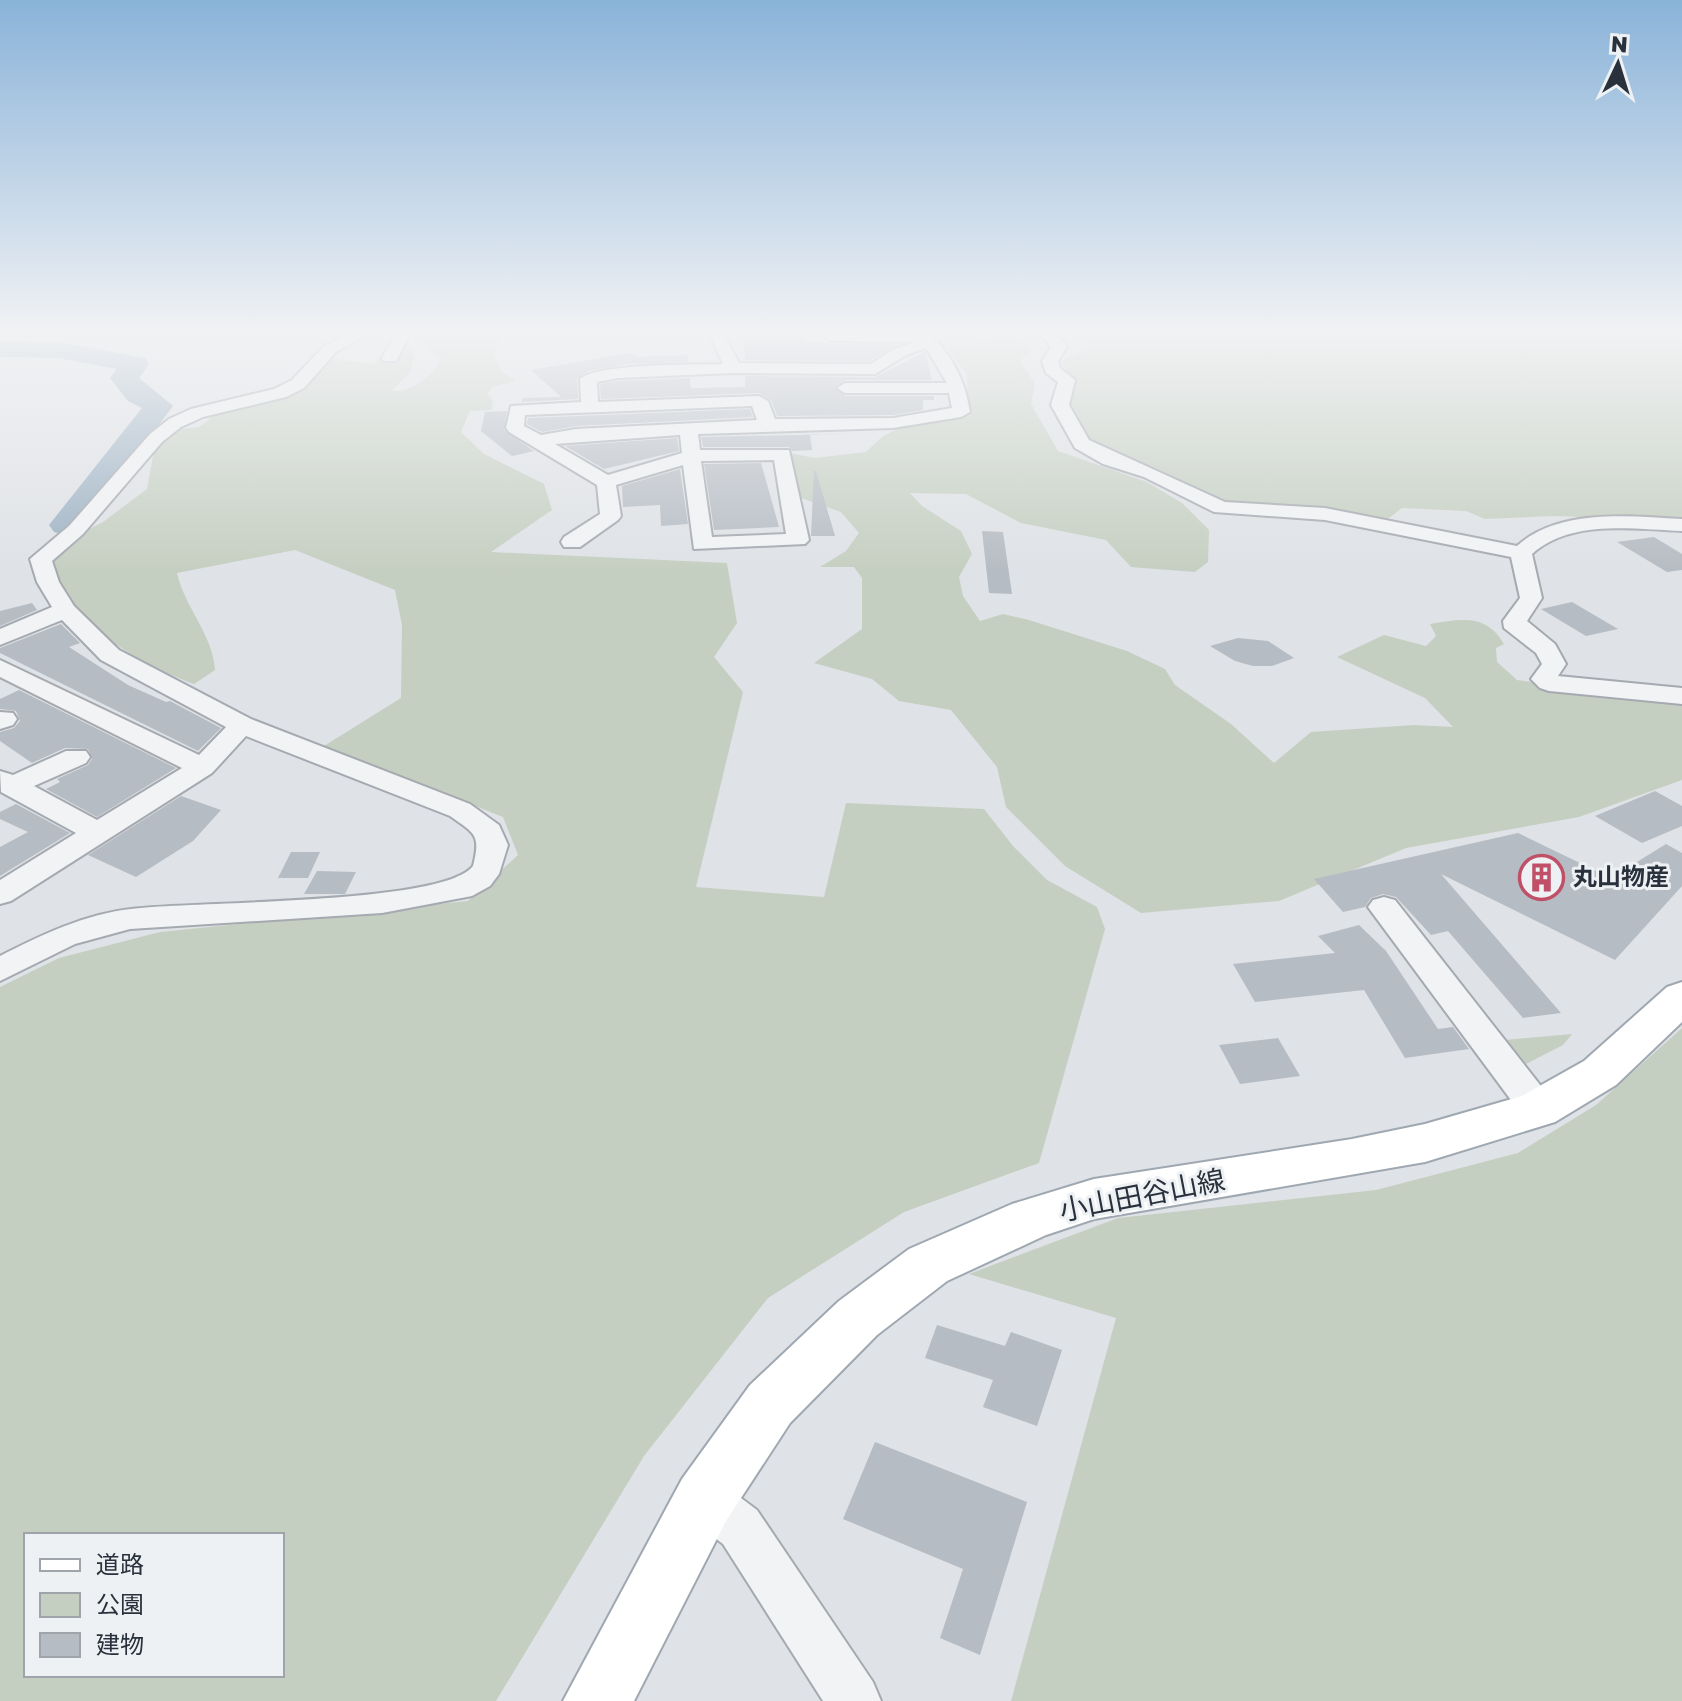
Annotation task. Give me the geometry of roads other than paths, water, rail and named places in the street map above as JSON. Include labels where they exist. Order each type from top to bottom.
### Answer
[{"type":"main road","name":"小山田谷山線","points":[[597,1701],[704,1500],[770,1404],[816,1355],[858,1318],[928,1265],[1030,1219],[1094,1199],[1352,1158],[1425,1143],[1538,1109],[1600,1073],[1682,997]]},
{"type":"street","points":[[0,970],[64,937],[129,919],[340,906],[427,897],[461,889],[479,879],[488,867],[493,845],[489,831],[460,810],[242,725],[110,655],[65,610],[48,582],[41,559],[76,530],[156,438],[175,423],[200,412]]},
{"type":"street","points":[[517,412],[515,428],[606,482],[692,456],[782,454],[798,540],[702,544],[692,456],[688,429]]},
{"type":"street","points":[[763,412],[768,425]]},
{"type":"street","points":[[535,442],[576,434],[926,419],[959,412]]},
{"type":"street","points":[[1064,412],[1082,444],[1110,460],[1151,473],[1221,508],[1325,514],[1521,553]]},
{"type":"street","points":[[572,542],[611,516],[606,482]]},
{"type":"street","points":[[1521,553],[1538,539],[1581,526],[1682,525]]},
{"type":"street","points":[[1521,553],[1531,598],[1515,621],[1516,628],[1546,649],[1554,664],[1544,679],[1565,687],[1682,696]]},
{"type":"street","points":[[0,638],[65,610]]},
{"type":"street","points":[[0,667],[202,767]]},
{"type":"street","points":[[0,894],[202,767],[242,725]]},
{"type":"street","points":[[6,783],[76,757]]},
{"type":"street","points":[[6,783],[98,833]]},
{"type":"street","points":[[1384,907],[1538,1109]]},
{"type":"street","points":[[704,1500],[740,1527],[854,1701]]},
{"type":"waterway","points":[[66,525],[154,412]]},
{"type":"place","name":"丸山物産","points":[[1542,877]]}]
